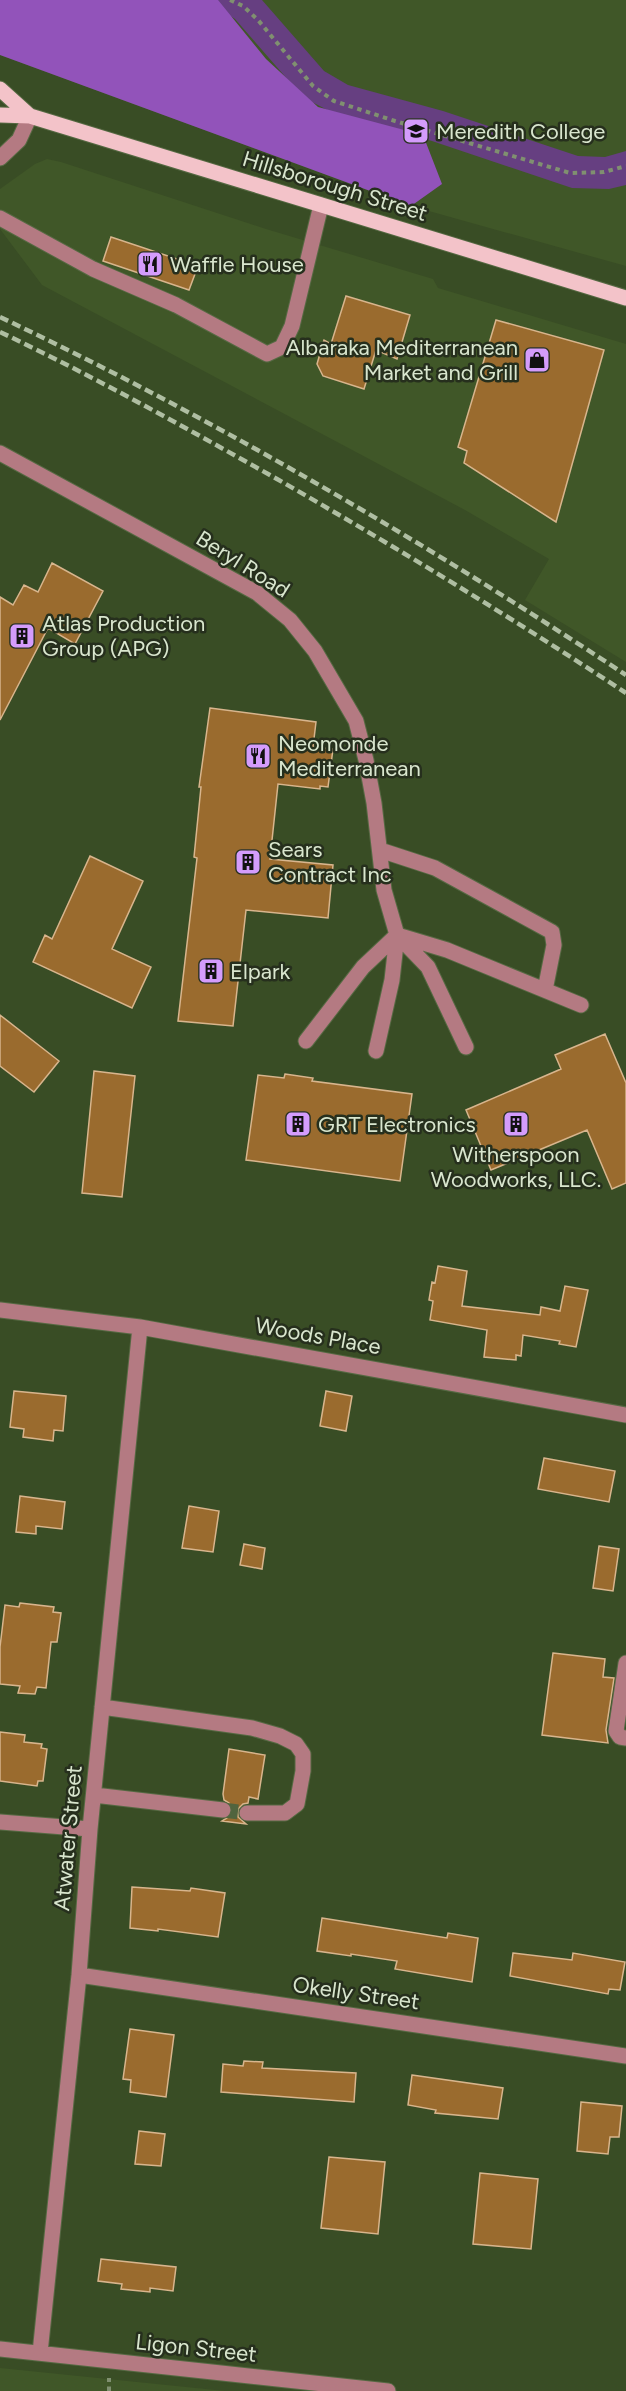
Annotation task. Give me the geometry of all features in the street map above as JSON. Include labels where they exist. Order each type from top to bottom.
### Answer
[{"type":"main road","name":"Hillsborough Street","points":[[0,89],[30,116]]},
{"type":"main road","name":"Hillsborough Street","points":[[0,115],[30,116],[626,298]]},
{"type":"street","points":[[0,158],[19,140],[30,116]]},
{"type":"street","points":[[0,218],[93,269],[176,305],[267,354],[282,346],[292,326],[321,205]]},
{"type":"street","name":"Beryl Road","points":[[0,453],[257,593],[290,620],[315,651],[356,721],[366,760],[384,890],[397,935]]},
{"type":"street","points":[[380,850],[435,868],[552,932],[554,945],[545,990]]},
{"type":"street","points":[[397,935],[447,950],[581,1005]]},
{"type":"street","points":[[306,1041],[363,967],[397,935]]},
{"type":"street","points":[[397,935],[428,967],[466,1047]]},
{"type":"street","points":[[376,1051],[392,981],[397,935]]},
{"type":"street","name":"Woods Place","points":[[0,1310],[140,1327],[626,1415]]},
{"type":"street","name":"Atwater Street","points":[[40,2353],[80,1975],[90,1829],[140,1327]]},
{"type":"street","points":[[626,1663],[616,1731],[620,1737],[626,1738]]},
{"type":"street","points":[[102,1707],[252,1728],[280,1736],[296,1744],[303,1754],[303,1771],[297,1804],[285,1813],[247,1813]]},
{"type":"street","points":[[94,1795],[223,1810]]},
{"type":"street","points":[[0,1822],[90,1829]]},
{"type":"street","name":"Okelly Street","points":[[80,1975],[626,2055]]},
{"type":"street","name":"Ligon Street","points":[[0,2349],[388,2391]]},
{"type":"path","points":[[230,0],[243,6],[258,20],[313,86],[334,101],[570,173],[604,172],[626,166]]},
{"type":"shaded area","name":"Meredith College","points":[[0,0],[626,0],[626,266],[411,206],[0,55]]},
{"type":"shaded area","points":[[0,0],[218,0],[266,59],[318,107],[423,135],[442,184],[411,206],[0,55]]},
{"type":"shaded area","points":[[198,0],[262,0],[324,71],[348,85],[443,111],[578,156],[605,157],[626,151],[626,185],[609,189],[572,188],[432,141],[339,116],[312,102],[289,81],[235,19]]},
{"type":"shaded area","points":[[47,159],[266,229],[433,279],[438,288],[626,344],[626,662],[525,600],[549,559],[465,510],[42,285],[0,229],[0,189],[35,164]]},
{"type":"shaded area","points":[[0,2368],[225,2391],[0,2391]]},
{"type":"building","name":"Waffle House","points":[[111,237],[198,266],[189,290],[103,261]]},
{"type":"building","points":[[346,296],[410,315],[397,359],[376,350],[364,389],[323,376],[317,364],[324,340],[331,344]]},
{"type":"building","points":[[496,320],[604,350],[556,522],[464,463],[467,451],[458,447]]},
{"type":"building","name":"Atlas Production Group (APG)","points":[[52,563],[103,591],[75,644],[48,628],[0,720],[0,597],[13,605],[24,585],[38,592]]},
{"type":"building","points":[[210,708],[316,722],[313,747],[333,749],[328,787],[320,786],[320,789],[278,784],[270,859],[333,865],[328,918],[246,910],[233,1026],[178,1021],[197,858],[194,857],[201,787],[199,787]]},
{"type":"building","points":[[90,856],[143,881],[112,949],[151,967],[132,1008],[33,962],[45,935],[52,939]]},
{"type":"building","points":[[0,1015],[59,1061],[34,1092],[0,1066]]},
{"type":"building","points":[[605,1034],[626,1083],[626,1183],[612,1189],[587,1130],[491,1170],[466,1110],[561,1069],[555,1055]]},
{"type":"building","points":[[94,1071],[135,1076],[122,1197],[82,1193]]},
{"type":"building","points":[[285,1074],[313,1078],[312,1081],[412,1094],[400,1181],[246,1160],[258,1075],[284,1078]]},
{"type":"building","points":[[438,1266],[467,1271],[462,1306],[540,1315],[541,1307],[560,1311],[565,1286],[588,1290],[576,1347],[559,1344],[560,1341],[523,1335],[521,1356],[516,1355],[516,1360],[484,1357],[487,1330],[430,1320],[433,1301],[429,1300]]},
{"type":"building","points":[[14,1391],[66,1396],[63,1431],[54,1430],[53,1441],[23,1437],[24,1429],[10,1427]]},
{"type":"building","points":[[326,1391],[352,1396],[346,1431],[320,1426]]},
{"type":"building","points":[[544,1458],[615,1471],[609,1502],[538,1489]]},
{"type":"building","points":[[20,1496],[65,1502],[62,1529],[36,1526],[36,1534],[16,1532]]},
{"type":"building","points":[[189,1506],[219,1511],[213,1552],[182,1548]]},
{"type":"building","points":[[244,1544],[265,1548],[262,1569],[240,1565]]},
{"type":"building","points":[[599,1546],[619,1549],[613,1591],[593,1588]]},
{"type":"building","points":[[20,1603],[54,1607],[53,1612],[61,1613],[57,1642],[51,1642],[46,1688],[37,1687],[35,1694],[18,1693],[20,1686],[0,1684],[0,1647],[5,1605],[19,1607]]},
{"type":"building","points":[[553,1653],[605,1659],[603,1677],[614,1678],[606,1730],[608,1743],[542,1735]]},
{"type":"building","points":[[0,1732],[25,1735],[24,1742],[42,1744],[41,1748],[47,1749],[43,1781],[38,1781],[37,1786],[0,1781]]},
{"type":"building","points":[[229,1749],[265,1755],[258,1799],[249,1797],[248,1803],[238,1809],[238,1817],[246,1824],[222,1821],[233,1811],[229,1803],[224,1800],[223,1794]]},
{"type":"building","points":[[132,1887],[190,1891],[191,1888],[225,1893],[218,1937],[158,1929],[158,1931],[130,1928]]},
{"type":"building","points":[[322,1918],[447,1938],[448,1933],[478,1938],[472,1982],[395,1969],[397,1961],[317,1951]]},
{"type":"building","points":[[513,1953],[572,1960],[573,1953],[625,1962],[620,1990],[609,1989],[608,1994],[510,1976]]},
{"type":"building","points":[[130,2029],[174,2035],[166,2097],[130,2092],[131,2080],[123,2079]]},
{"type":"building","points":[[244,2061],[263,2062],[262,2068],[356,2073],[354,2102],[221,2092],[223,2064],[243,2066]]},
{"type":"building","points":[[412,2075],[503,2088],[498,2119],[435,2113],[436,2110],[408,2105]]},
{"type":"building","points":[[581,2102],[622,2106],[619,2137],[610,2137],[608,2154],[577,2151]]},
{"type":"building","points":[[139,2131],[165,2134],[161,2166],[135,2164]]},
{"type":"building","points":[[329,2157],[385,2162],[378,2234],[321,2228]]},
{"type":"building","points":[[480,2173],[538,2179],[531,2249],[473,2244]]},
{"type":"building","points":[[101,2259],[176,2267],[173,2291],[150,2288],[150,2292],[121,2289],[122,2284],[98,2281]]},
{"type":"tunnel","points":[[223,1810],[247,1813]]},
{"type":"railway","points":[[0,317],[161,398],[319,485],[474,578],[626,675]]},
{"type":"railway","points":[[0,332],[140,403],[243,460],[410,557],[626,693]]},
{"type":"place","name":"Meredith College","points":[[416,131]]},
{"type":"place","name":"Waffle House","points":[[150,264]]},
{"type":"place","name":"Albaraka Mediterranean Market and Grill","points":[[537,360]]},
{"type":"place","name":"Atlas Production Group (APG)","points":[[22,636]]},
{"type":"place","name":"Neomonde Mediterranean","points":[[258,756]]},
{"type":"place","name":"Sears Contract Inc","points":[[248,862]]},
{"type":"place","name":"Elpark","points":[[211,971]]},
{"type":"place","name":"GRT Electronics","points":[[298,1124]]},
{"type":"place","name":"Witherspoon Woodworks, LLC.","points":[[516,1124]]}]
